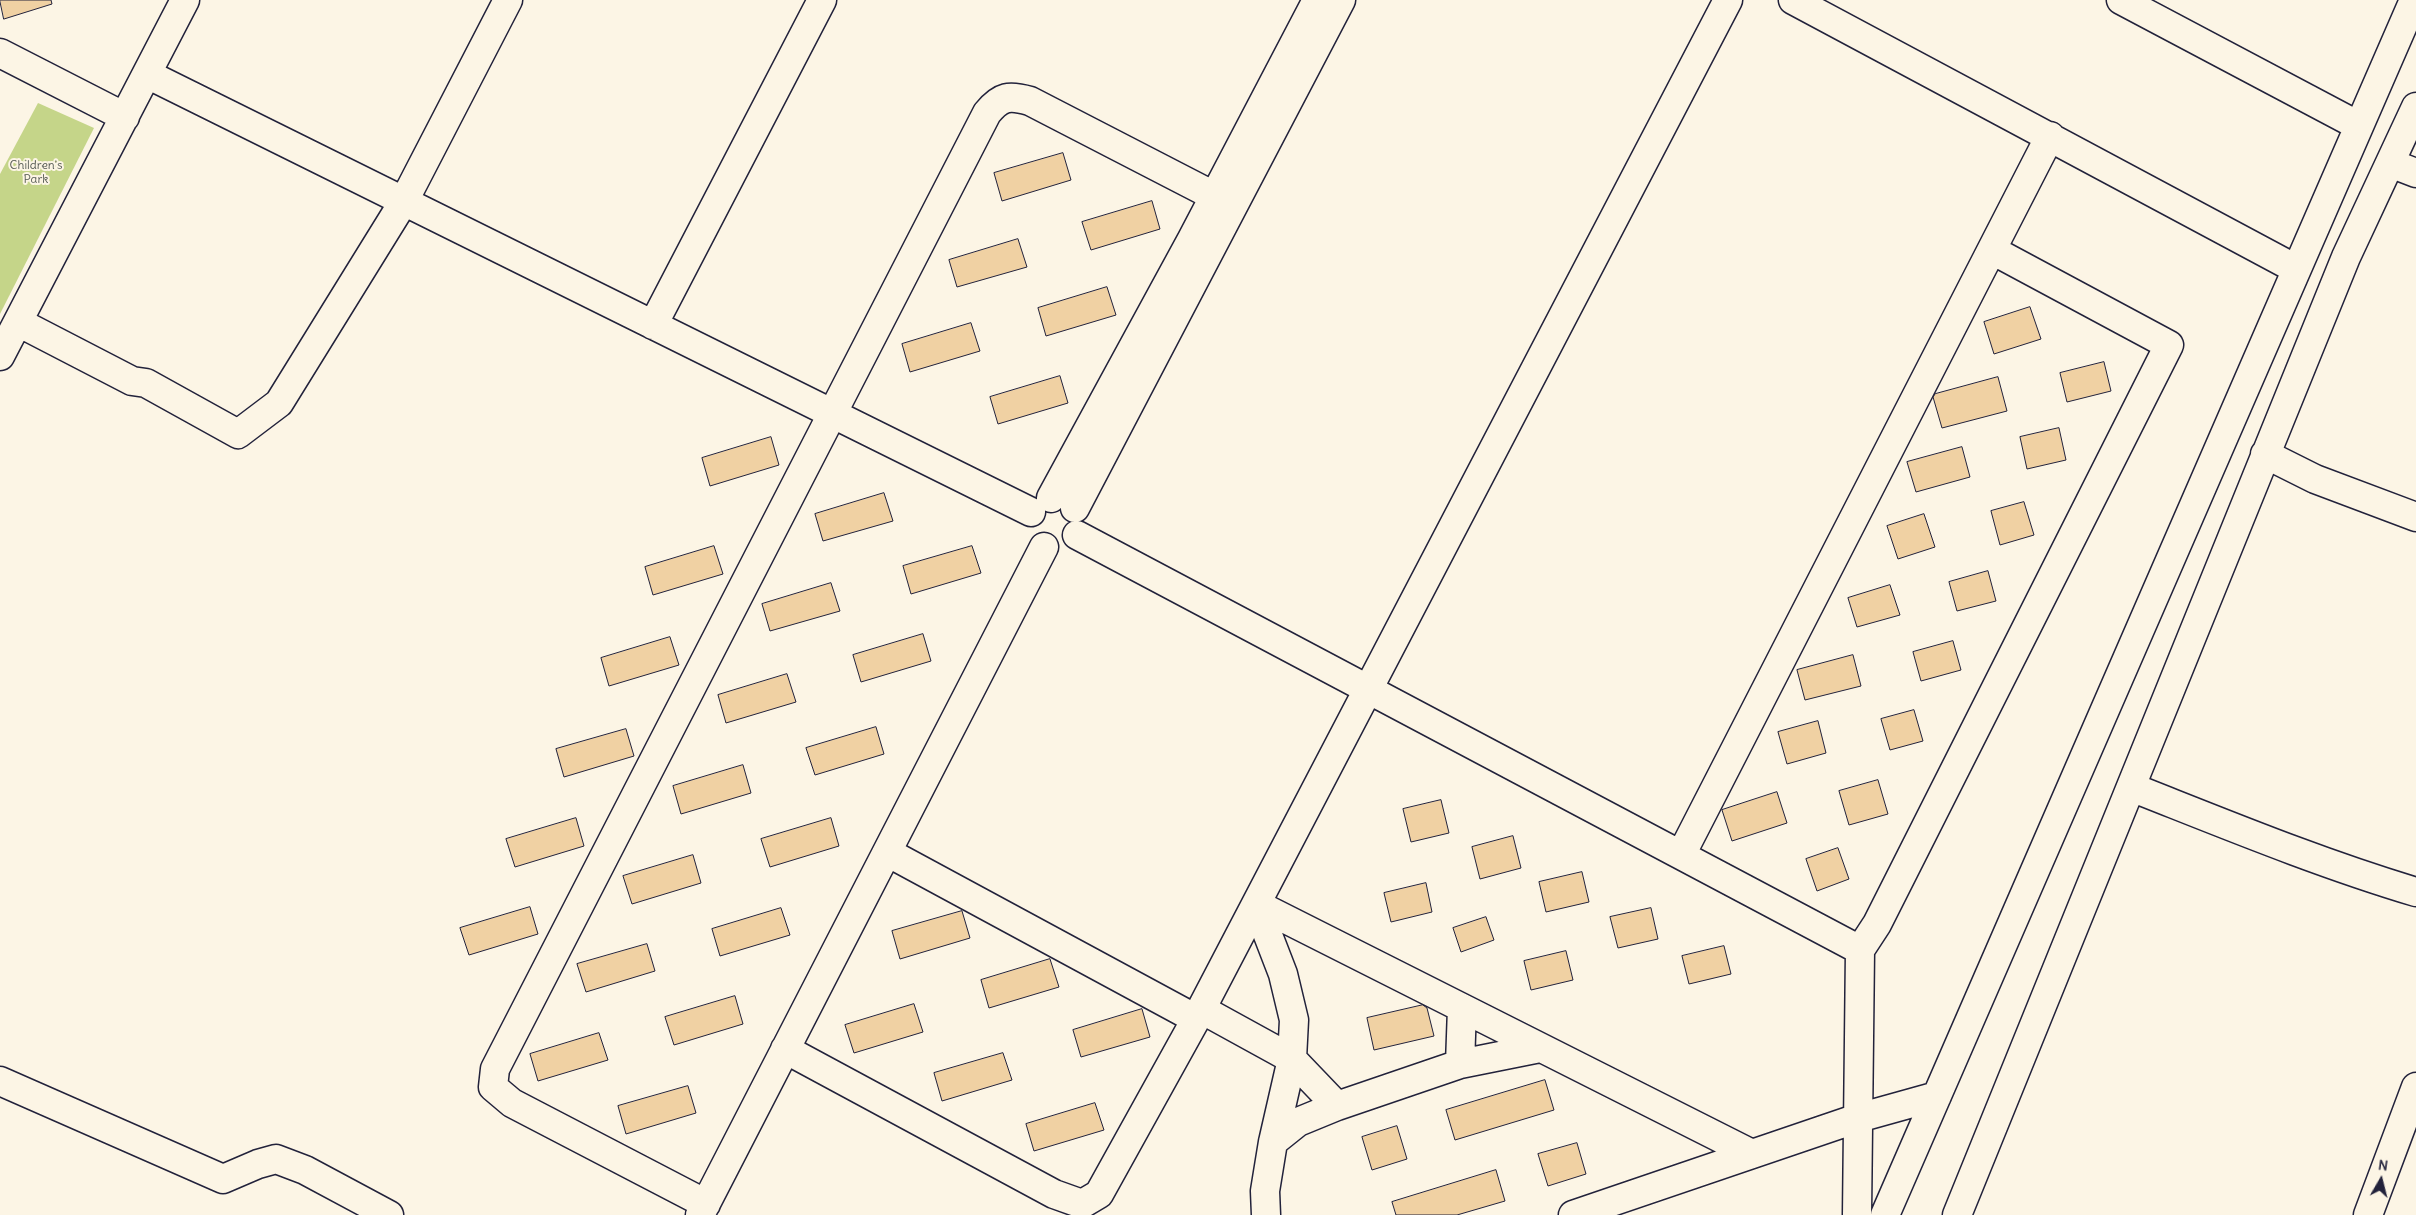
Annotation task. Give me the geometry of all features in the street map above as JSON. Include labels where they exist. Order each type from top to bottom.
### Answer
[{"type":"street","points":[[185,0],[6,339],[132,381],[146,383],[238,434],[279,403],[404,201],[508,0]]},
{"type":"street","points":[[653,325],[822,0]]},
{"type":"street","points":[[1052,506],[1317,0]]},
{"type":"street","points":[[147,74],[833,414],[1052,506],[1080,516],[1080,531],[1072,544],[1058,550],[1044,547],[1032,537],[1028,523],[1052,506],[1341,0]]},
{"type":"street","points":[[785,1049],[1054,1194],[1082,1204],[1099,1194],[1256,904],[1728,0]]},
{"type":"street","points":[[1793,0],[2296,269]]},
{"type":"street","points":[[2121,0],[2359,126]]},
{"type":"street","points":[[1885,1215],[2414,0]]},
{"type":"street","points":[[0,53],[124,117]]},
{"type":"street","points":[[1044,547],[703,1209],[512,1103],[493,1087],[495,1068],[987,113],[997,101],[1014,97],[1030,101],[1214,196]]},
{"type":"street","points":[[1957,1215],[2346,257],[2416,107]]},
{"type":"street","points":[[1681,855],[2050,136]]},
{"type":"street","points":[[2390,163],[2416,173]]},
{"type":"street","points":[[1857,1215],[1860,950],[1877,924],[2169,345],[1992,250]]},
{"type":"street","points":[[2265,454],[2315,480],[2416,517]]},
{"type":"street","points":[[1077,535],[1860,950]]},
{"type":"street","points":[[2131,787],[2270,843],[2371,879],[2416,892]]},
{"type":"street","points":[[887,852],[1198,1014],[1292,1059],[1337,1106]]},
{"type":"street","points":[[1256,904],[1752,1154]]},
{"type":"street","points":[[1256,904],[1283,974],[1294,1020],[1292,1059],[1273,1142],[1265,1191],[1266,1215]]},
{"type":"street","points":[[1460,1064],[1462,1008]]},
{"type":"street","points":[[1273,1142],[1298,1122],[1337,1106],[1460,1064],[1540,1048]]},
{"type":"street","points":[[0,1081],[223,1179],[258,1164],[276,1159],[305,1170],[389,1215]]},
{"type":"street","points":[[2368,1215],[2416,1087]]},
{"type":"street","points":[[1573,1215],[1858,1118],[1937,1096]]},
{"type":"green space","name":"Children's Park","points":[[38,103],[94,128],[0,314],[0,174]]},
{"type":"building","points":[[0,0],[51,0],[52,4],[4,19]]},
{"type":"building","points":[[1063,153],[1071,180],[1002,201],[994,173]]},
{"type":"building","points":[[1152,201],[1160,229],[1091,250],[1082,222]]},
{"type":"building","points":[[1018,239],[1027,267],[957,287],[949,260]]},
{"type":"building","points":[[1107,287],[1116,315],[1046,336],[1038,308]]},
{"type":"building","points":[[2030,307],[2041,339],[1994,354],[1984,322]]},
{"type":"building","points":[[971,323],[980,351],[910,372],[902,344]]},
{"type":"building","points":[[2104,362],[2111,391],[2067,402],[2060,373]]},
{"type":"building","points":[[1060,376],[1068,403],[998,424],[990,397]]},
{"type":"building","points":[[1998,377],[2007,411],[1942,428],[1933,397],[1935,394]]},
{"type":"building","points":[[2059,428],[2066,460],[2027,469],[2020,437]]},
{"type":"building","points":[[771,437],[779,465],[710,486],[702,458]]},
{"type":"building","points":[[1962,447],[1970,477],[1916,492],[1907,462]]},
{"type":"building","points":[[884,493],[893,521],[823,541],[815,514]]},
{"type":"building","points":[[2024,502],[2034,535],[2000,545],[1991,511]]},
{"type":"building","points":[[1924,514],[1935,547],[1898,559],[1887,526]]},
{"type":"building","points":[[714,546],[723,574],[653,595],[645,567]]},
{"type":"building","points":[[972,546],[981,573],[911,594],[903,566]]},
{"type":"building","points":[[1988,571],[1996,601],[1957,611],[1949,582]]},
{"type":"building","points":[[831,583],[840,611],[770,631],[762,604]]},
{"type":"building","points":[[1890,585],[1900,615],[1857,627],[1848,598]]},
{"type":"building","points":[[923,634],[931,661],[861,682],[853,655]]},
{"type":"building","points":[[670,637],[679,665],[609,686],[601,658]]},
{"type":"building","points":[[1953,641],[1961,670],[1921,681],[1913,652]]},
{"type":"building","points":[[1853,655],[1861,686],[1805,700],[1797,670]]},
{"type":"building","points":[[787,674],[796,702],[726,723],[718,695]]},
{"type":"building","points":[[1914,710],[1923,741],[1890,750],[1881,719]]},
{"type":"building","points":[[1818,721],[1826,753],[1787,764],[1778,732]]},
{"type":"building","points":[[876,727],[884,754],[815,775],[806,748]]},
{"type":"building","points":[[626,729],[634,756],[564,777],[556,749]]},
{"type":"building","points":[[743,765],[751,793],[681,814],[673,786]]},
{"type":"building","points":[[1878,780],[1888,814],[1849,825],[1839,791]]},
{"type":"building","points":[[1777,792],[1787,823],[1732,841],[1722,810]]},
{"type":"building","points":[[1441,800],[1449,833],[1411,842],[1403,809]]},
{"type":"building","points":[[576,818],[584,846],[515,867],[506,839]]},
{"type":"building","points":[[831,818],[839,846],[770,867],[761,839]]},
{"type":"building","points":[[1513,836],[1521,868],[1480,879],[1472,847]]},
{"type":"building","points":[[1838,848],[1849,879],[1817,891],[1806,859]]},
{"type":"building","points":[[693,855],[701,883],[632,904],[623,876]]},
{"type":"building","points":[[1582,872],[1589,902],[1546,912],[1539,882]]},
{"type":"building","points":[[1426,883],[1432,912],[1391,922],[1384,893]]},
{"type":"building","points":[[530,907],[538,934],[469,955],[460,928]]},
{"type":"building","points":[[781,908],[790,935],[720,956],[712,929]]},
{"type":"building","points":[[1651,908],[1658,939],[1618,948],[1610,917]]},
{"type":"building","points":[[962,911],[970,938],[900,959],[892,931]]},
{"type":"building","points":[[1486,917],[1494,940],[1461,952],[1453,928]]},
{"type":"building","points":[[647,944],[655,971],[586,992],[577,964]]},
{"type":"building","points":[[1724,946],[1731,974],[1689,984],[1682,956]]},
{"type":"building","points":[[1566,951],[1573,980],[1531,990],[1524,961]]},
{"type":"building","points":[[1050,959],[1059,987],[989,1008],[981,980]]},
{"type":"building","points":[[735,996],[743,1024],[674,1045],[665,1017]]},
{"type":"building","points":[[914,1004],[923,1032],[854,1053],[845,1025]]},
{"type":"building","points":[[1423,1005],[1427,1008],[1434,1036],[1374,1050],[1367,1018]]},
{"type":"building","points":[[1142,1009],[1150,1037],[1081,1057],[1073,1030]]},
{"type":"building","points":[[599,1033],[608,1060],[538,1081],[530,1054]]},
{"type":"building","points":[[1003,1053],[1012,1080],[942,1101],[934,1073]]},
{"type":"building","points":[[1545,1080],[1554,1110],[1455,1140],[1446,1110]]},
{"type":"building","points":[[688,1086],[696,1113],[626,1134],[618,1106]]},
{"type":"building","points":[[1095,1103],[1104,1130],[1034,1151],[1026,1124]]},
{"type":"building","points":[[1397,1126],[1407,1159],[1372,1170],[1362,1137]]},
{"type":"building","points":[[1577,1143],[1586,1174],[1548,1186],[1538,1154]]},
{"type":"building","points":[[1496,1170],[1505,1201],[1457,1215],[1396,1215],[1392,1202]]}]
